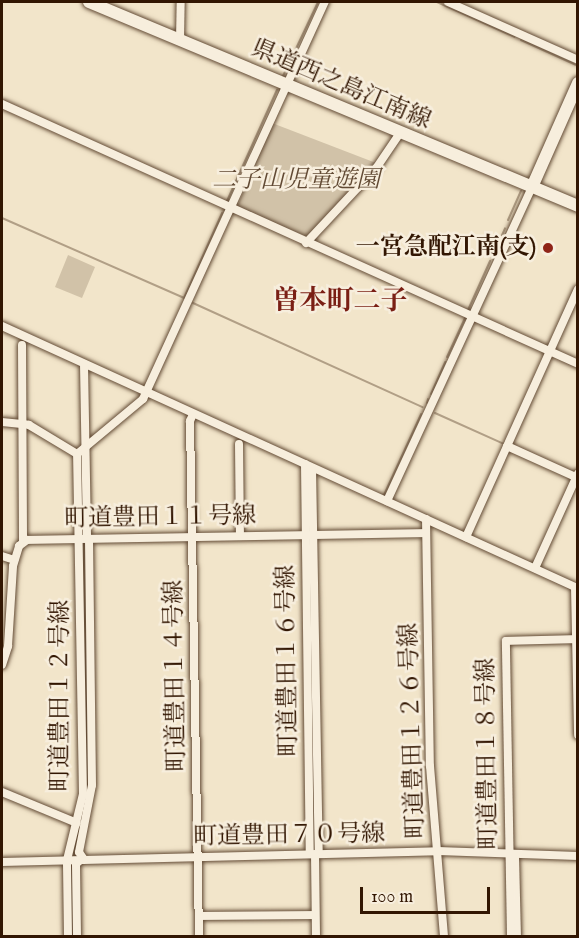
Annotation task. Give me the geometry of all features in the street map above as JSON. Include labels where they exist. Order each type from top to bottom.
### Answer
[{"type":"main road","name":"県道西之島江南線","points":[[89,2],[578,206]]},
{"type":"main road","points":[[532,187],[578,83]]},
{"type":"street","points":[[180,41],[181,2]]},
{"type":"street","points":[[2,422],[22,424],[81,450],[146,394],[325,2]]},
{"type":"street","points":[[448,2],[578,60]]},
{"type":"street","points":[[2,104],[578,364]]},
{"type":"street","points":[[306,243],[377,167],[400,133]]},
{"type":"street","points":[[387,501],[532,187]]},
{"type":"street","points":[[466,537],[578,289]]},
{"type":"street","points":[[2,326],[192,415],[535,568],[575,589],[578,735]]},
{"type":"street","points":[[2,665],[8,646],[14,560],[23,541],[22,345]]},
{"type":"street","name":"町道豊田１２号線","points":[[68,936],[68,860],[83,794],[85,539],[81,450],[82,364]]},
{"type":"street","name":"町道豊田１４号線","points":[[192,415],[199,936]]},
{"type":"street","points":[[239,444],[240,536]]},
{"type":"street","points":[[507,446],[577,476],[535,568]]},
{"type":"street","points":[[309,467],[316,936]]},
{"type":"street","name":"町道豊田１２６号線","points":[[426,521],[429,754],[444,936]]},
{"type":"street","name":"町道豊田１１号線","points":[[23,541],[426,534]]},
{"type":"street","points":[[77,936],[76,864],[80,861],[92,785],[85,539]]},
{"type":"street","points":[[2,556],[14,560]]},
{"type":"street","name":"町道豊田１８号線","points":[[511,936],[512,854],[506,641],[576,639]]},
{"type":"street","points":[[511,649],[512,854],[517,936]]},
{"type":"street","points":[[2,792],[77,823]]},
{"type":"street","name":"町道豊田７０号線","points":[[2,862],[438,851],[578,856]]},
{"type":"street","points":[[199,916],[315,915]]},
{"type":"green space","name":"二子山児童遊園","points":[[272,123],[376,163],[308,237],[237,207]]},
{"type":"green space","points":[[68,255],[95,267],[82,298],[55,287]]},
{"type":"waterway","points":[[283,76],[318,2]]},
{"type":"waterway","points":[[437,2],[515,37]]},
{"type":"waterway","points":[[521,40],[576,65]]},
{"type":"waterway","points":[[227,201],[277,90]]},
{"type":"waterway","points":[[508,220],[521,191]]},
{"type":"waterway","points":[[2,218],[184,298],[222,213]]},
{"type":"waterway","points":[[494,253],[505,228]]},
{"type":"waterway","points":[[468,310],[490,261]]},
{"type":"waterway","points":[[193,303],[422,407]]},
{"type":"waterway","points":[[447,357],[465,318]]},
{"type":"waterway","points":[[431,394],[445,362]]},
{"type":"waterway","points":[[427,403],[428,399]]},
{"type":"waterway","points":[[435,413],[504,444]]},
{"type":"waterway","points":[[384,495],[421,414]]},
{"type":"place","name":"一宮急配江南(支)","points":[[548,248]]},
{"type":"district","name":"曽本町二子","points":[[340,303]]}]
